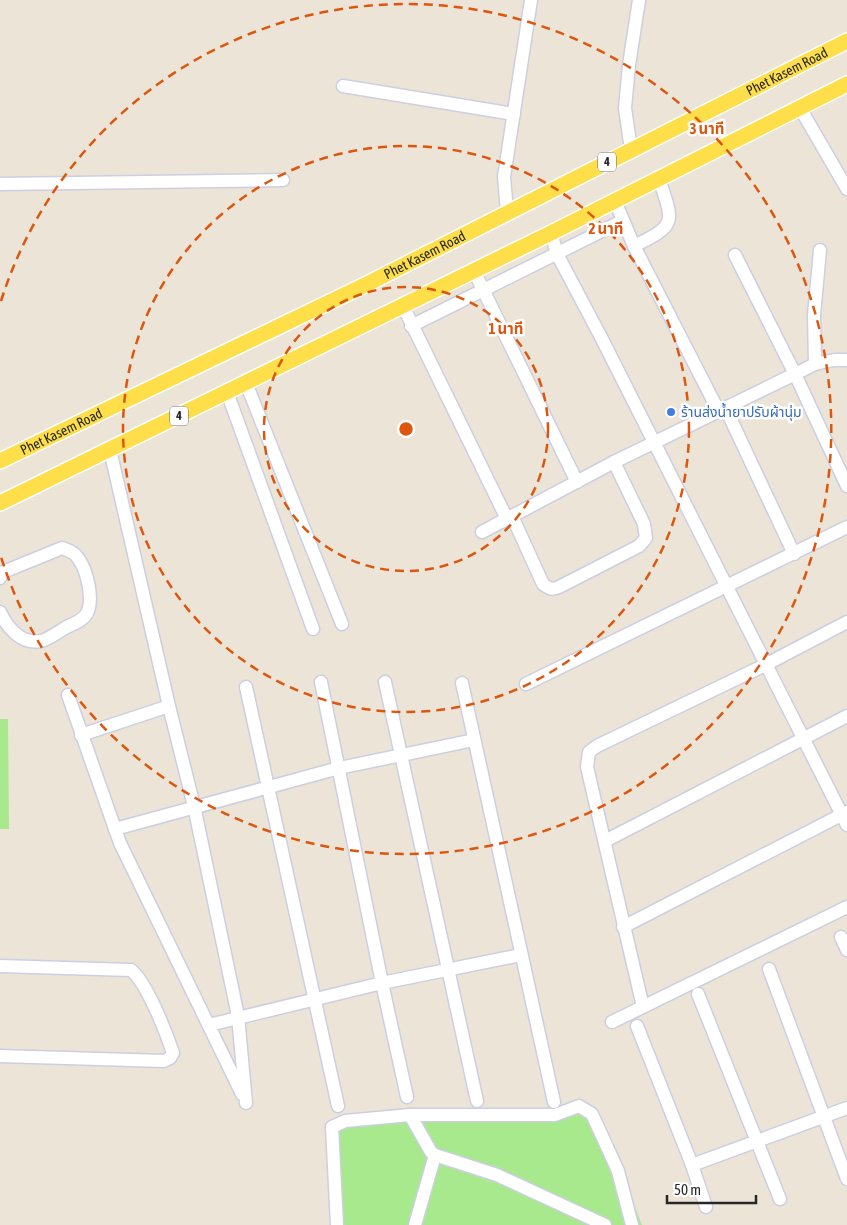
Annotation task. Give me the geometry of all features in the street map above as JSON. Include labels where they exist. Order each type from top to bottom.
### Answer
[{"type":"main road","name":"Phet Kasem Road","points":[[0,461],[367,284],[847,41]]},
{"type":"main road","name":"4","points":[[0,503],[551,233],[847,84]]},
{"type":"street","points":[[507,212],[504,177],[531,0]]},
{"type":"street","points":[[631,150],[625,108],[629,65],[639,0]]},
{"type":"street","points":[[343,86],[514,114]]},
{"type":"street","points":[[800,108],[847,189]]},
{"type":"street","points":[[634,246],[662,232],[667,225],[668,204],[659,178]]},
{"type":"street","points":[[0,184],[283,180]]},
{"type":"street","points":[[615,201],[634,246],[722,409],[794,554]]},
{"type":"street","points":[[411,326],[622,221]]},
{"type":"street","points":[[551,233],[557,254],[726,584],[765,665],[845,818],[623,927]]},
{"type":"street","points":[[814,364],[814,315],[820,250]]},
{"type":"street","points":[[735,255],[795,374],[847,486]]},
{"type":"street","points":[[474,271],[577,482]]},
{"type":"street","points":[[403,306],[411,326],[543,584],[548,588],[553,590],[559,587],[639,546],[646,538],[644,524],[614,462]]},
{"type":"street","points":[[482,532],[614,462],[814,364],[834,360],[847,360]]},
{"type":"street","points":[[246,383],[342,624]]},
{"type":"street","points":[[227,392],[313,629]]},
{"type":"street","points":[[68,695],[115,829],[246,1103],[238,1016],[194,806],[168,706],[110,450]]},
{"type":"street","points":[[526,684],[726,584],[794,554],[847,527]]},
{"type":"street","points":[[0,612],[12,632],[35,641],[42,641],[83,618],[88,611],[88,584],[78,558],[70,551],[62,548],[1,572]]},
{"type":"street","points":[[642,1007],[587,767],[589,752],[597,746],[765,665],[847,622]]},
{"type":"street","points":[[321,682],[407,1097]]},
{"type":"street","points":[[385,682],[476,1101]]},
{"type":"street","points":[[462,683],[520,955],[554,1102]]},
{"type":"street","points":[[246,687],[338,1106]]},
{"type":"street","points":[[81,735],[168,706]]},
{"type":"street","points":[[605,842],[847,716]]},
{"type":"street","points":[[115,829],[339,768],[474,740]]},
{"type":"street","points":[[612,1022],[847,907]]},
{"type":"street","points":[[841,937],[847,950]]},
{"type":"street","points":[[209,1025],[238,1016],[382,983],[520,955]]},
{"type":"street","points":[[0,966],[131,970],[143,985],[166,1032],[173,1052],[170,1058],[164,1061],[0,1056]]},
{"type":"street","points":[[769,969],[847,1179]]},
{"type":"street","points":[[698,994],[780,1199]]},
{"type":"street","points":[[638,1026],[692,1165],[706,1207]]},
{"type":"street","points":[[336,1225],[332,1127],[345,1121],[410,1115],[555,1115],[579,1106],[592,1114],[618,1171],[632,1225]]},
{"type":"street","points":[[692,1165],[847,1108]]},
{"type":"street","points":[[410,1115],[435,1156],[497,1175],[605,1225]]},
{"type":"street","points":[[415,1225],[435,1156]]},
{"type":"green space","points":[[0,719],[8,719],[9,829],[0,829]]},
{"type":"green space","points":[[594,1107],[642,1225],[333,1225],[334,1136],[342,1122],[555,1115]]},
{"type":"place","name":"ร้านส่งน้ำยาปรับผ้านุ่ม","points":[[671,412]]}]
